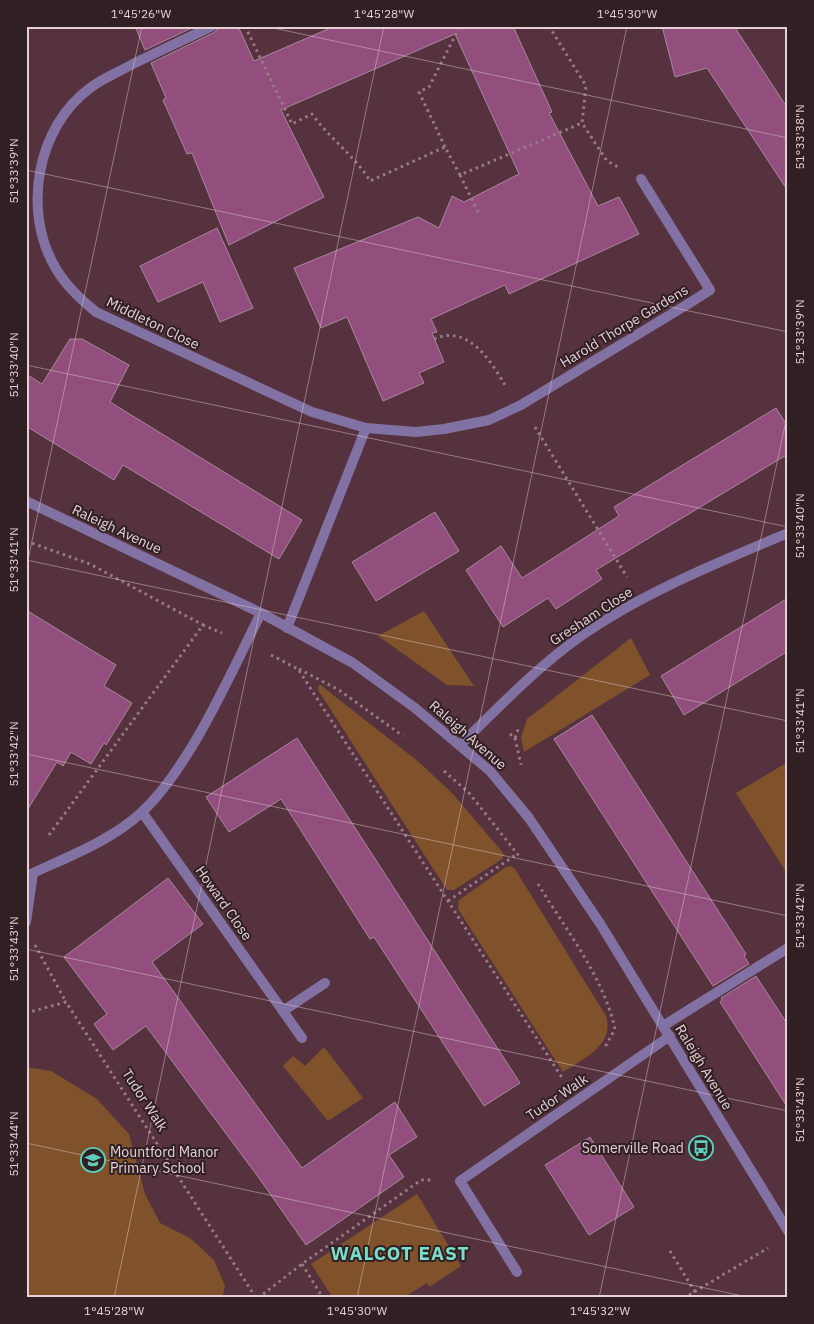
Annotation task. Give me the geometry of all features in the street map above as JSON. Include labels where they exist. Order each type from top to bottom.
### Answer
[{"type":"street","name":"Middleton Close","points":[[212,26],[106,78],[90,88],[62,115],[50,137],[40,167],[38,209],[47,249],[66,283],[78,297],[96,312],[312,412],[366,428]]},
{"type":"street","name":"Harold Thorpe Gardens","points":[[366,428],[404,432],[444,429],[489,420],[520,406],[710,290],[641,180]]},
{"type":"street","points":[[287,628],[366,428]]},
{"type":"street","name":"Raleigh Avenue","points":[[26,501],[260,613],[346,659],[384,684],[490,771],[543,837],[601,925],[788,1231]]},
{"type":"street","name":"Gresham Close","points":[[460,745],[558,654],[610,616],[641,599],[788,533]]},
{"type":"street","points":[[26,922],[30,871],[95,843],[142,812],[173,774],[191,745],[260,613]]},
{"type":"street","name":"Howard Close","points":[[142,812],[302,1038]]},
{"type":"street","points":[[663,1026],[788,948]]},
{"type":"street","points":[[283,1011],[325,983]]},
{"type":"street","name":"Tudor Walk","points":[[460,1181],[670,1036]]},
{"type":"street","points":[[460,1181],[517,1272]]},
{"type":"path","points":[[245,26],[292,124],[312,114],[324,132],[365,172],[370,181],[445,147]]},
{"type":"path","points":[[460,26],[429,87],[419,92],[479,214]]},
{"type":"path","points":[[549,26],[586,86],[582,123],[607,161],[641,180]]},
{"type":"path","points":[[460,175],[582,123]]},
{"type":"path","points":[[434,339],[445,336],[457,336],[476,346],[495,368],[641,599]]},
{"type":"path","points":[[26,541],[90,564],[203,624],[298,668],[339,690],[411,742]]},
{"type":"path","points":[[30,871],[42,844],[203,624]]},
{"type":"path","points":[[298,668],[564,1081],[571,1075]]},
{"type":"path","points":[[440,768],[469,793],[522,861]]},
{"type":"path","points":[[447,901],[543,837]]},
{"type":"path","points":[[537,882],[580,951],[610,1007],[615,1029],[606,1046],[599,1052]]},
{"type":"path","name":"Tudor Walk","points":[[31,937],[66,1002],[255,1297],[421,1180],[460,1181]]},
{"type":"path","points":[[26,1013],[66,1002]]},
{"type":"path","points":[[689,1295],[771,1246]]},
{"type":"path","points":[[670,1251],[695,1292]]},
{"type":"path","points":[[302,1264],[323,1298]]},
{"type":"shaded area","points":[[424,611],[474,686],[447,685],[378,636]]},
{"type":"shaded area","points":[[631,638],[650,675],[524,752],[521,738],[527,719]]},
{"type":"shaded area","points":[[319,684],[420,763],[453,794],[504,854],[502,859],[454,890],[447,890],[318,690]]},
{"type":"shaded area","points":[[788,762],[788,875],[736,793]]},
{"type":"shaded area","points":[[511,866],[515,869],[606,1016],[608,1026],[602,1043],[588,1056],[563,1072],[458,909],[459,900],[506,867]]},
{"type":"shaded area","points":[[324,1047],[363,1098],[328,1121],[283,1066],[293,1056],[305,1066]]},
{"type":"shaded area","name":"Mountford Manor Primary School","points":[[26,1067],[51,1071],[97,1099],[129,1134],[145,1194],[160,1223],[190,1238],[214,1260],[225,1286],[222,1298],[26,1298]]},
{"type":"shaded area","points":[[417,1194],[461,1266],[429,1287],[427,1283],[403,1298],[333,1298],[311,1264]]},
{"type":"building","points":[[135,26],[196,26],[145,50]]},
{"type":"building","points":[[219,26],[238,26],[254,61],[335,26],[513,26],[552,112],[549,113],[598,206],[619,197],[639,234],[509,294],[505,285],[431,319],[437,332],[432,333],[444,362],[419,373],[424,383],[383,401],[347,317],[321,328],[294,268],[418,217],[439,228],[452,196],[464,202],[519,174],[455,34],[281,110],[324,197],[229,245],[192,153],[187,154],[163,100],[166,98],[151,63],[215,32]]},
{"type":"building","points":[[662,26],[734,26],[788,109],[788,191],[707,68],[675,77]]},
{"type":"building","points":[[217,228],[253,308],[220,322],[203,282],[158,302],[140,266]]},
{"type":"building","points":[[70,339],[82,339],[129,365],[110,402],[302,520],[279,559],[123,465],[114,480],[26,426],[26,374],[42,384]]},
{"type":"building","points":[[776,408],[788,427],[788,454],[596,570],[602,579],[556,609],[548,598],[503,627],[466,570],[501,546],[522,578],[619,516],[614,507]]},
{"type":"building","points":[[435,512],[459,551],[376,601],[352,562]]},
{"type":"building","points":[[788,598],[788,651],[684,715],[661,676]]},
{"type":"building","points":[[26,610],[116,665],[104,686],[132,703],[106,745],[104,743],[91,764],[71,752],[63,766],[57,762],[26,812]]},
{"type":"building","points":[[592,715],[746,954],[744,956],[749,964],[713,986],[554,739]]},
{"type":"building","points":[[297,738],[520,1083],[484,1106],[374,937],[370,939],[281,799],[229,832],[206,797]]},
{"type":"building","points":[[168,878],[203,924],[152,962],[302,1168],[395,1102],[417,1137],[389,1155],[404,1177],[306,1245],[259,1178],[146,1026],[113,1050],[94,1024],[107,1014],[64,957]]},
{"type":"building","points":[[756,976],[788,1025],[788,1108],[720,1002],[721,998]]},
{"type":"building","points":[[590,1137],[634,1207],[589,1235],[545,1165]]},
{"type":"place","name":"Somerville Road","points":[[701,1148]]},
{"type":"place","name":"Mountford Manor Primary School","points":[[93,1160]]},
{"type":"district","name":"WALCOT EAST","points":[[400,1253]]}]
